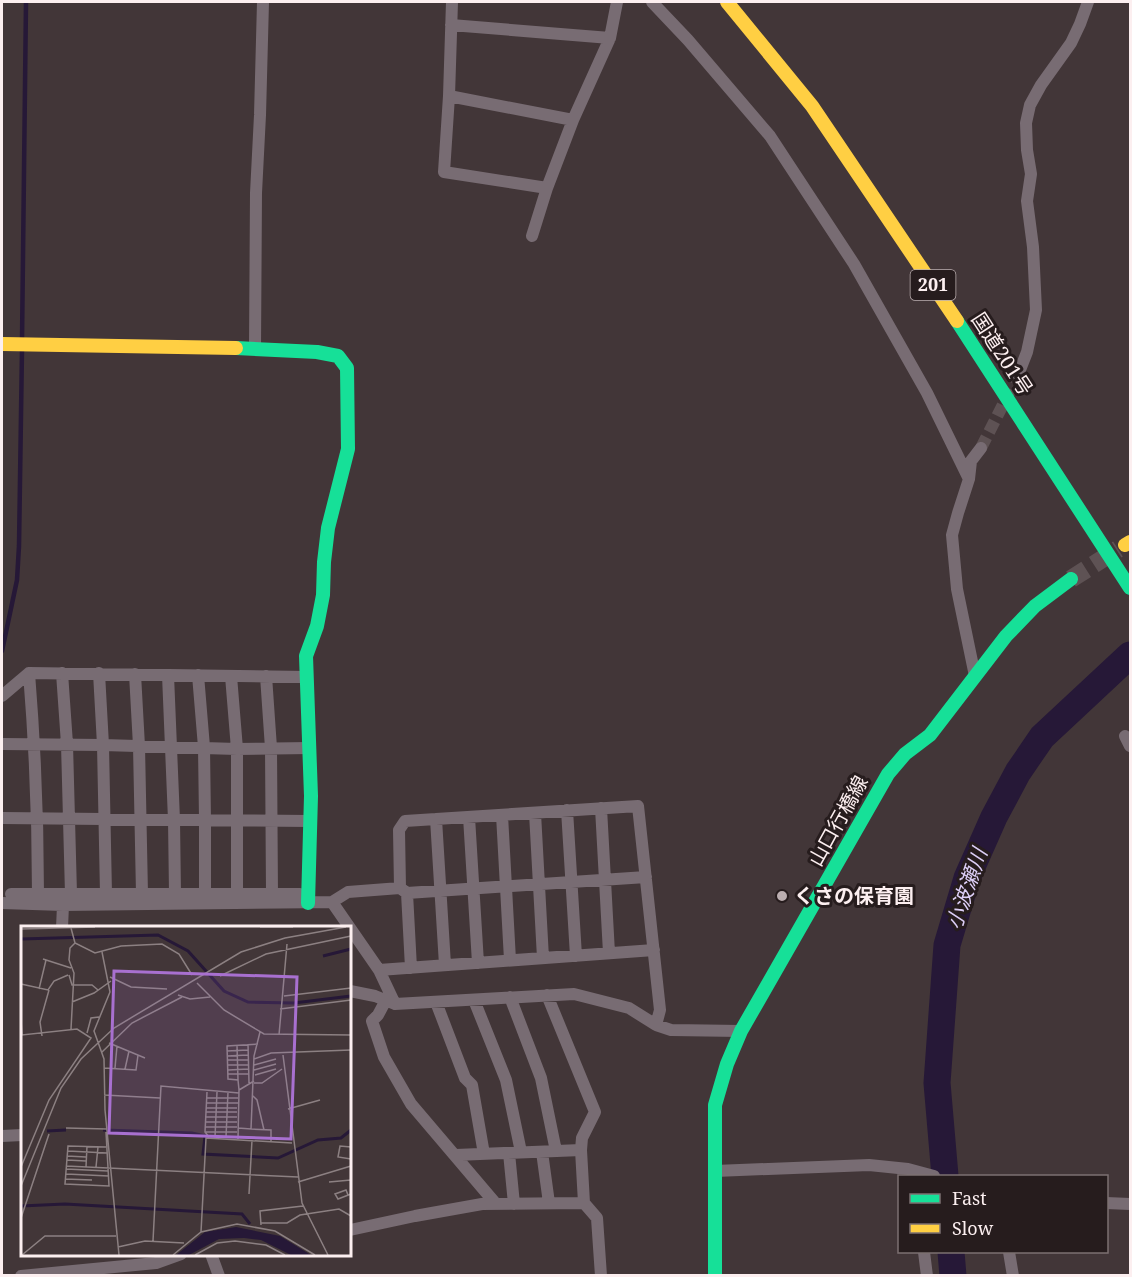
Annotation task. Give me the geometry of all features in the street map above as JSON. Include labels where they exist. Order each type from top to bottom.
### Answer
[{"type":"main road","name":"国道201号","points":[[727,2],[812,106],[985,362],[1127,583]]},
{"type":"main road","points":[[2,345],[255,348],[317,352],[338,356],[347,368],[348,449],[328,528],[323,595],[317,627],[306,656],[311,796],[304,898]]},
{"type":"main road","name":"山口行橋線","points":[[715,1275],[715,1105],[741,1031],[888,774],[905,754],[930,735],[1006,636],[1035,606],[1071,579]]},
{"type":"street","points":[[255,348],[256,193],[263,2]]},
{"type":"street","points":[[452,2],[450,96],[444,172],[547,188]]},
{"type":"street","points":[[532,236],[547,188],[573,120],[610,38],[617,2]]},
{"type":"street","points":[[652,2],[688,40],[770,136],[842,244],[927,393],[969,479]]},
{"type":"street","points":[[1018,375],[1027,352],[1036,310],[1034,256],[1027,201],[1031,174],[1026,123],[1030,105],[1041,85],[1071,43],[1088,2]]},
{"type":"street","points":[[451,25],[610,38]]},
{"type":"street","points":[[450,96],[573,120]]},
{"type":"street","points":[[975,676],[957,589],[952,535],[969,479],[971,461],[981,448]]},
{"type":"street","points":[[2,696],[29,673],[306,677]]},
{"type":"street","points":[[29,673],[35,743],[38,894]]},
{"type":"street","points":[[62,673],[67,744],[71,894]]},
{"type":"street","points":[[99,673],[106,894]]},
{"type":"street","points":[[135,674],[142,894]]},
{"type":"street","points":[[168,675],[175,894]]},
{"type":"street","points":[[198,675],[204,747],[205,894]]},
{"type":"street","points":[[231,676],[237,749],[237,894]]},
{"type":"street","points":[[266,676],[272,748],[272,894]]},
{"type":"street","points":[[2,744],[103,744],[237,749],[310,748]]},
{"type":"street","points":[[411,968],[399,830],[405,821],[638,806],[660,1010],[656,1025]]},
{"type":"street","points":[[601,808],[609,953]]},
{"type":"street","points":[[567,810],[576,956]]},
{"type":"street","points":[[535,813],[543,958]]},
{"type":"street","points":[[502,814],[510,960]]},
{"type":"street","points":[[469,817],[478,963]]},
{"type":"street","points":[[2,818],[310,821]]},
{"type":"street","points":[[436,819],[445,965]]},
{"type":"street","points":[[11,894],[272,894],[332,902],[348,892],[440,891],[646,878]]},
{"type":"street","points":[[2,903],[63,905],[304,898]]},
{"type":"street","points":[[332,902],[349,926]]},
{"type":"street","points":[[62,926],[63,905]]},
{"type":"street","points":[[351,929],[380,970],[390,1002]]},
{"type":"street","points":[[380,970],[654,950]]},
{"type":"street","points":[[351,991],[390,1002],[436,1002],[574,994],[629,1008],[656,1025],[671,1030],[741,1031]]},
{"type":"street","points":[[547,995],[595,1112],[582,1138],[581,1150],[584,1203],[597,1218],[601,1275]]},
{"type":"street","points":[[510,997],[541,1078],[556,1151]]},
{"type":"street","points":[[474,1000],[506,1080],[515,1153],[514,1204]]},
{"type":"street","points":[[390,1002],[372,1021],[384,1057],[411,1104],[496,1204]]},
{"type":"street","points":[[436,1002],[465,1078],[472,1085],[484,1154]]},
{"type":"street","points":[[2,1136],[21,1135]]},
{"type":"street","points":[[456,1155],[581,1150]]},
{"type":"street","points":[[542,1152],[549,1203]]},
{"type":"street","points":[[715,1171],[870,1165],[926,1175]]},
{"type":"street","points":[[351,1230],[482,1204],[584,1203]]},
{"type":"street","points":[[1108,1203],[1131,1204]]},
{"type":"street","points":[[924,1253],[927,1275]]},
{"type":"street","points":[[1009,1253],[1013,1275]]},
{"type":"street","points":[[21,1275],[156,1263],[175,1256]]},
{"type":"street","points":[[212,1256],[219,1275]]},
{"type":"waterway","points":[[22,341],[26,2]]},
{"type":"waterway","points":[[2,651],[17,580],[22,349]]},
{"type":"waterway","name":"小波瀬川","points":[[945,1175],[937,1083],[947,945],[967,878],[994,817],[1018,772],[1042,737],[1130,655]]},
{"type":"waterway","name":"小波瀬川","points":[[951,1253],[953,1276]]},
{"type":"tunnel","points":[[981,448],[1018,375]]},
{"type":"tunnel","points":[[1071,579],[1118,549]]},
{"type":"traffic: fast","points":[[957,321],[1130,588]]},
{"type":"traffic: fast","points":[[236,348],[317,352],[338,356],[347,368],[348,449],[328,528],[323,595],[317,626],[306,656],[311,796],[308,903]]},
{"type":"traffic: fast","points":[[715,1276],[715,1105],[727,1064],[741,1031],[888,774],[905,754],[930,735],[1006,636],[1035,606],[1071,579]]},
{"type":"traffic: slow","points":[[727,2],[812,106],[957,321]]},
{"type":"traffic: slow","points":[[2,344],[236,348]]},
{"type":"traffic: slow","points":[[1125,545],[1130,542]]},
{"type":"place","name":"くさの保育園","points":[[782,896]]}]
